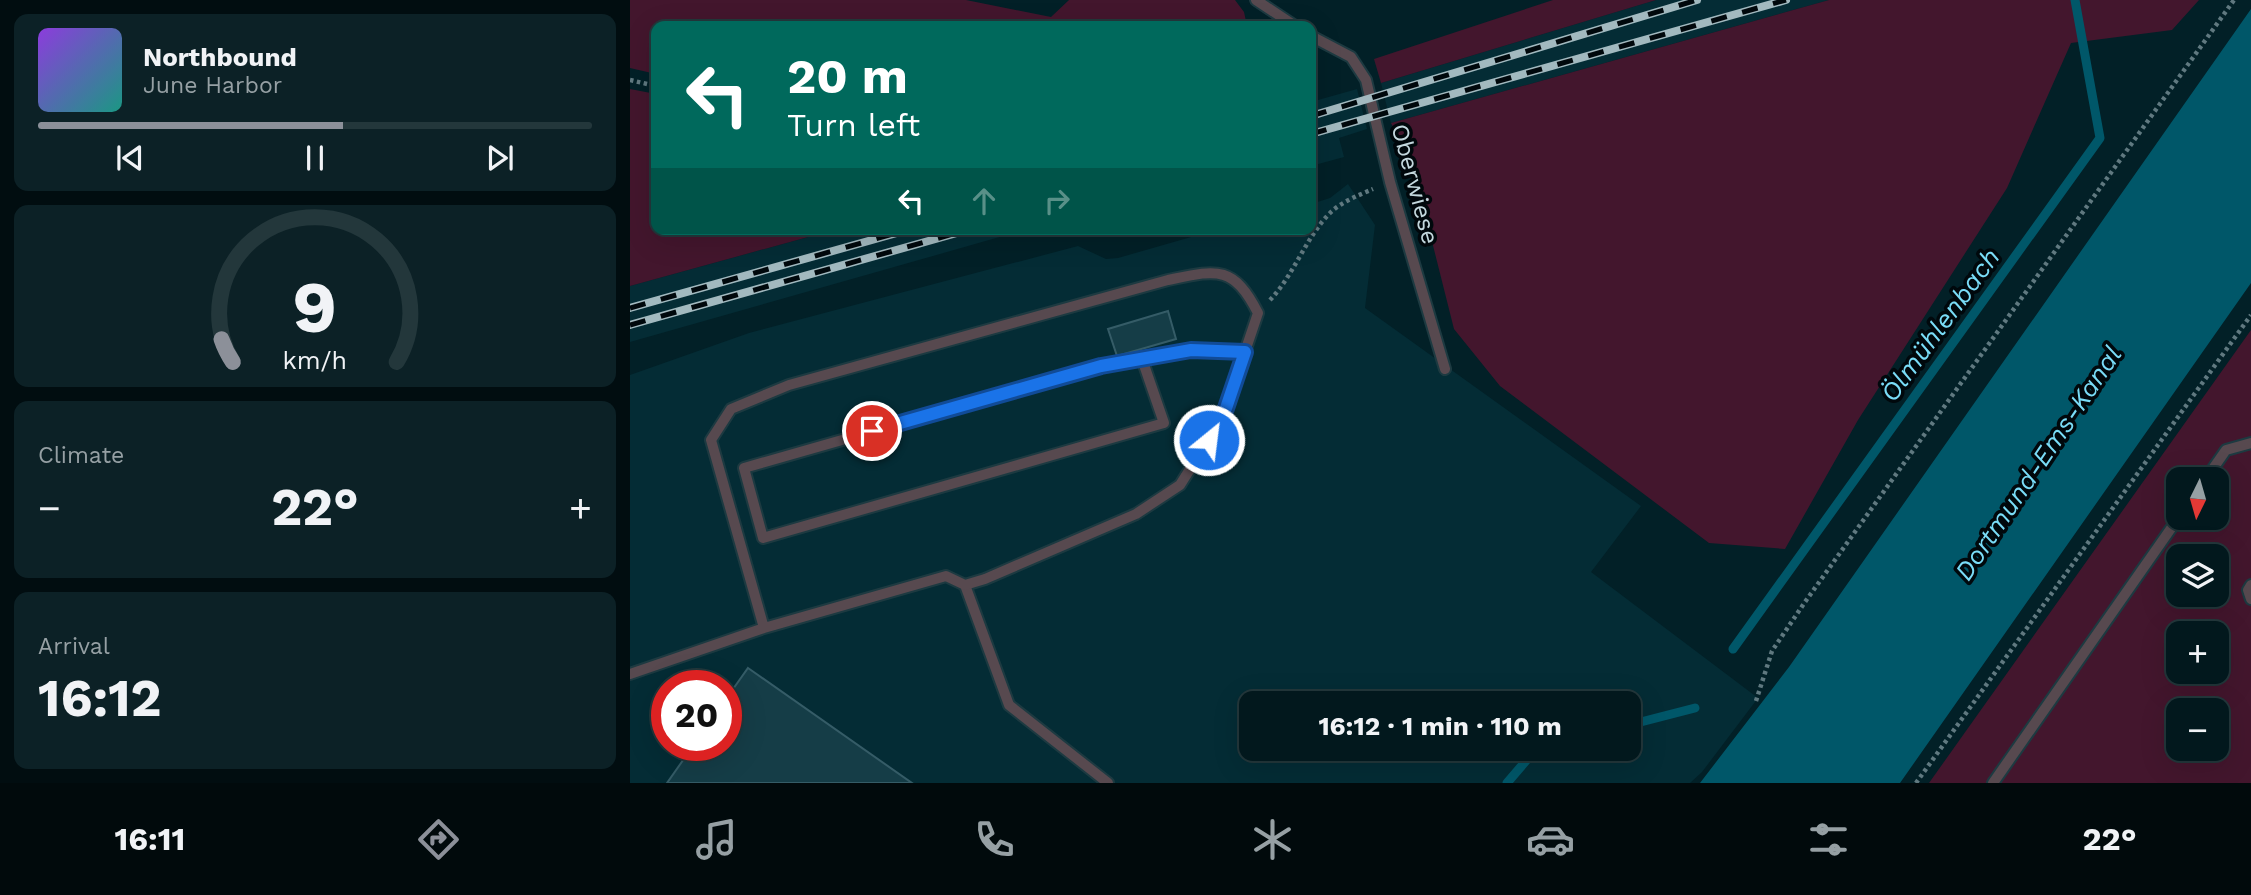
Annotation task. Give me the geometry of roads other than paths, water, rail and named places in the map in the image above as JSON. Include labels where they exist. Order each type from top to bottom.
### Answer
[{"type":"lane","points":[[1255,0],[1288,21]]},
{"type":"lane","name":"Oberwiese","points":[[1316,39],[1351,57],[1366,80],[1390,183],[1445,369]]},
{"type":"lane","points":[[764,628],[711,440],[731,409],[789,385],[1168,280],[1213,271],[1244,285],[1258,313],[1223,417],[1180,485],[1136,514],[965,585]]},
{"type":"lane","points":[[1142,359],[1164,423],[763,538],[744,468],[1101,366],[1191,350],[1245,352]]},
{"type":"lane","points":[[2214,467],[2226,450],[2251,443]]},
{"type":"lane","points":[[1993,783],[2170,530]]},
{"type":"lane","points":[[630,674],[764,628],[946,576],[965,585],[1009,705],[1108,783]]},
{"type":"lane","points":[[2251,585],[2248,590],[2251,599]]},
{"type":"water","name":"Dortmund-Ems-Kanal","points":[[2251,9],[2251,283],[1900,783],[1700,783],[1789,667]]},
{"type":"waterway","name":"Ölmühlenbach","points":[[1733,649],[2100,138],[2075,0]]},
{"type":"waterway","name":"Ölmühlenbach","points":[[1641,722],[1695,708]]},
{"type":"waterway","name":"Ölmühlenbach","points":[[1507,783],[1526,761]]},
{"type":"railway","points":[[1316,114],[1697,0]]},
{"type":"railway","points":[[1316,133],[1786,0]]},
{"type":"railway","points":[[630,308],[890,235]]},
{"type":"railway","points":[[630,325],[950,235]]}]
